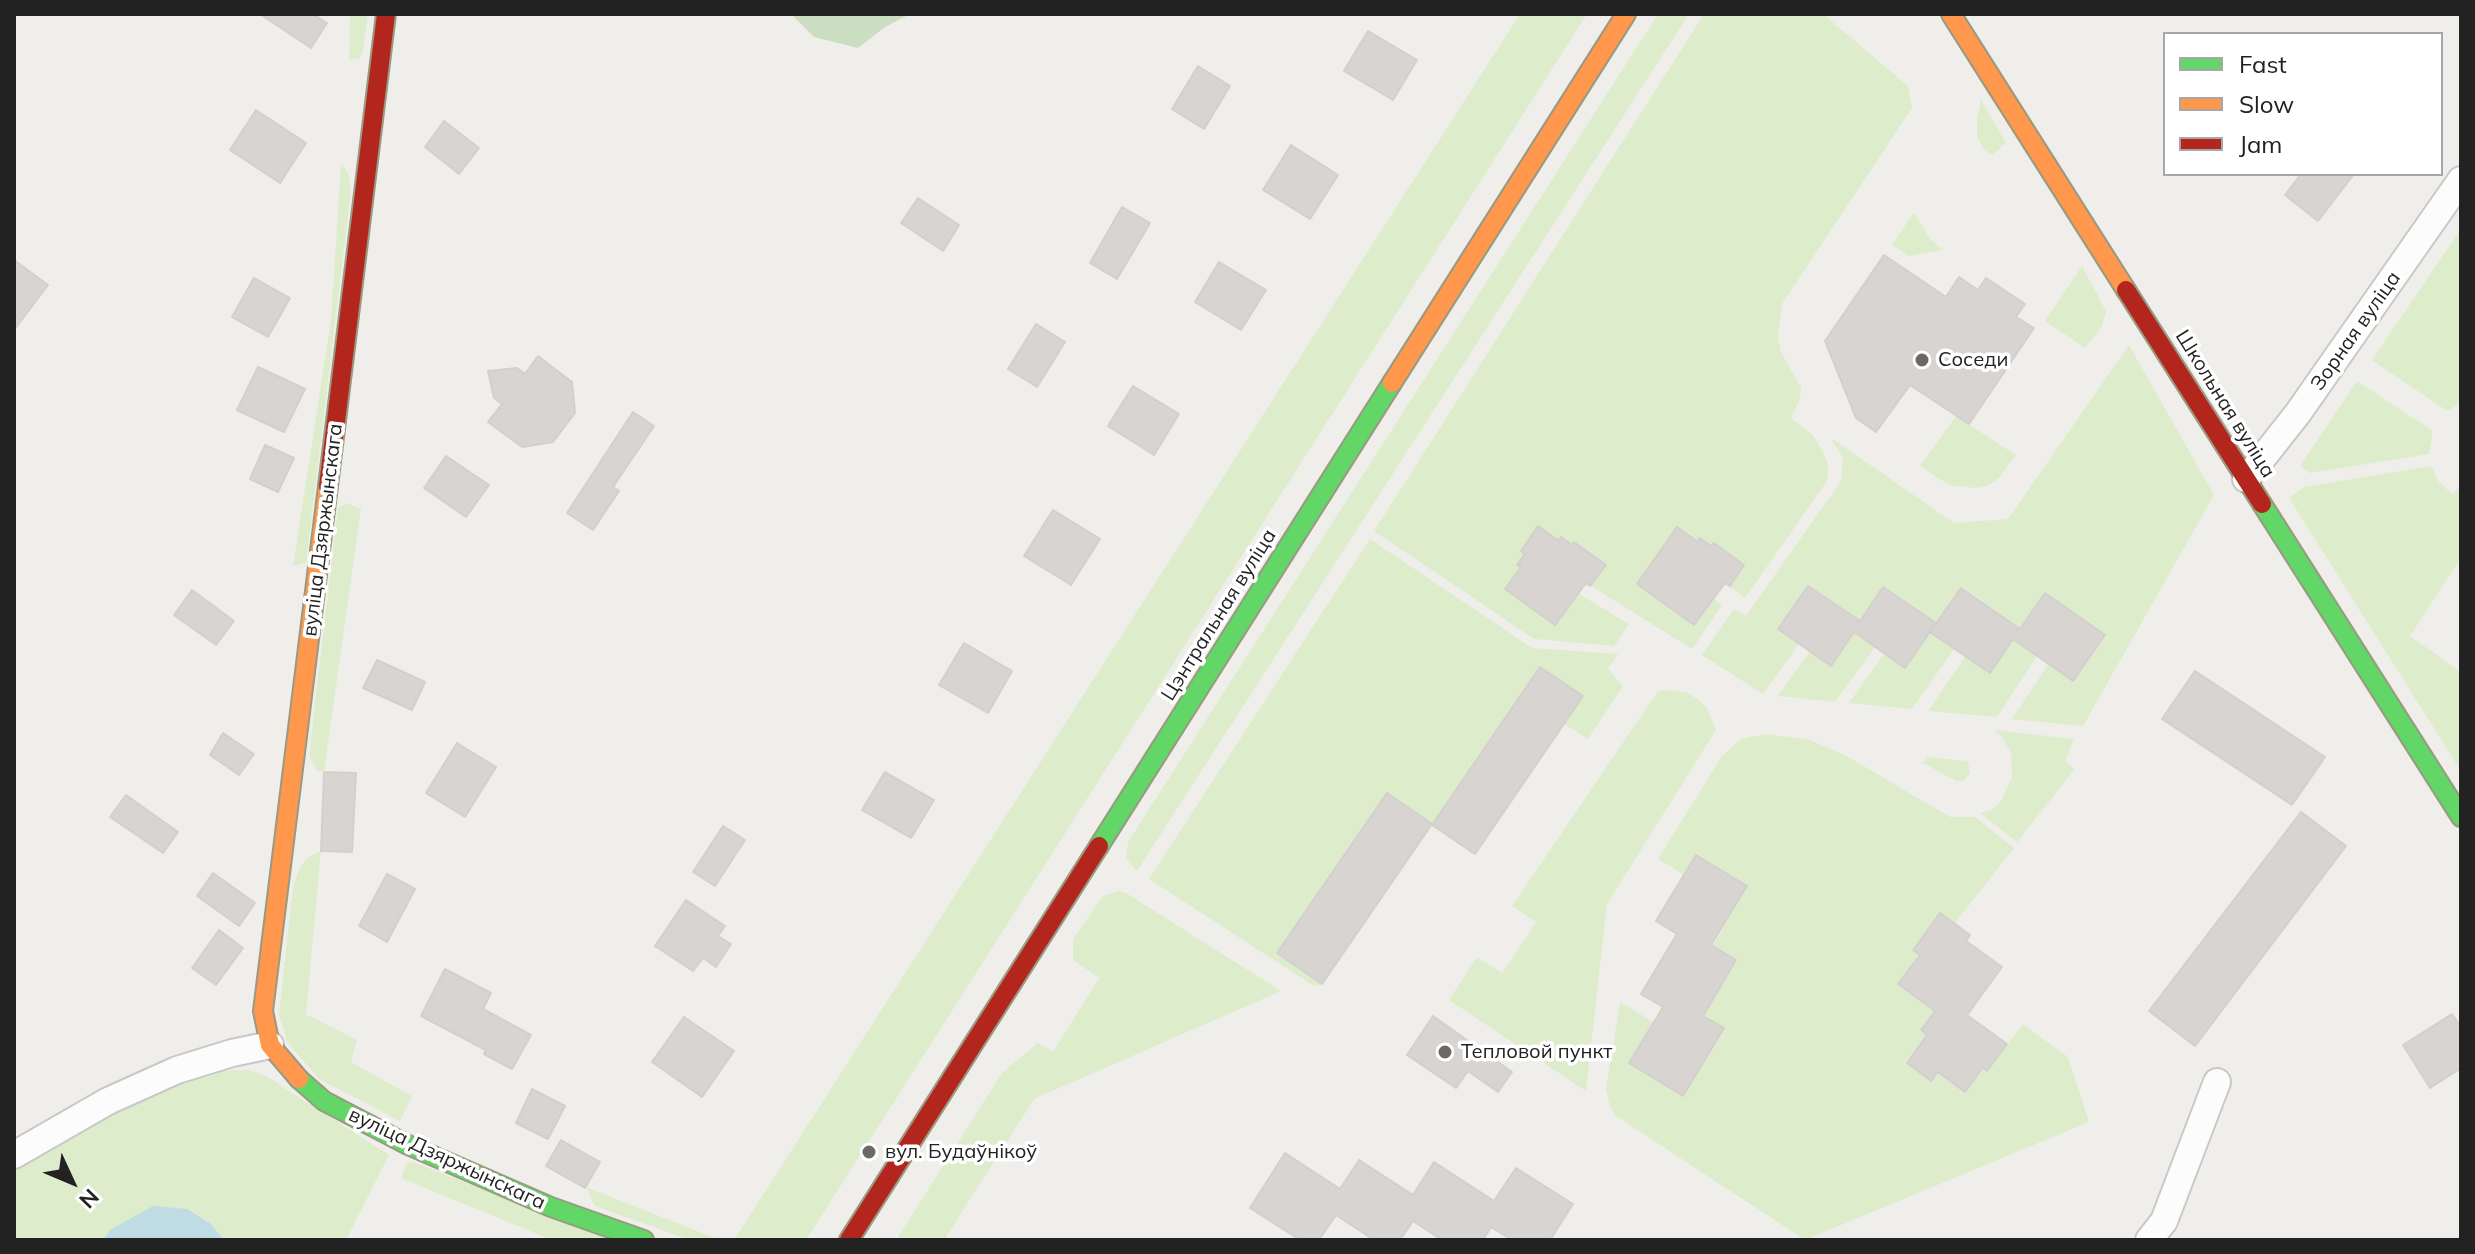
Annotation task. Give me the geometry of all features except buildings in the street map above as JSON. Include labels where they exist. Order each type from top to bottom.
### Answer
[{"type":"street","name":"вуліца Дзяржынскага","points":[[386,14],[263,1011],[270,1045],[293,1074],[324,1101],[408,1145],[551,1207],[644,1240]]},
{"type":"street","name":"Цэнтральная вуліца","points":[[849,1240],[1626,14]]},
{"type":"street","name":"Школьная вуліца","points":[[1951,14],[2461,817]]},
{"type":"street","name":"Зорная вуліца","points":[[2246,479],[2298,413],[2461,180]]},
{"type":"street","points":[[14,1155],[108,1101],[177,1070],[270,1045]]},
{"type":"street","points":[[2149,1240],[2164,1221],[2217,1082]]},
{"type":"green space","points":[[350,14],[368,14],[363,50],[359,59],[349,60]]},
{"type":"green space","points":[[791,14],[910,14],[885,27],[858,48],[814,37]]},
{"type":"green space","points":[[1520,14],[1587,14],[806,1240],[734,1240]]},
{"type":"green space","points":[[1658,14],[1689,14],[1137,871],[1126,859],[1128,842]]},
{"type":"green space","points":[[1704,14],[1823,14],[1908,86],[1912,108],[1782,304],[1778,336],[1781,352],[1801,388],[1800,399],[1791,418],[1812,434],[1822,450],[1828,464],[1827,481],[1745,598],[1730,587],[1745,565],[1714,542],[1711,545],[1701,537],[1698,541],[1677,527],[1660,551],[1660,568],[1644,590],[1694,626],[1714,599],[1722,605],[1692,649],[1591,586],[1606,564],[1575,542],[1572,545],[1561,537],[1559,541],[1538,526],[1520,551],[1524,554],[1517,564],[1521,567],[1505,590],[1555,625],[1579,594],[1629,624],[1614,646],[1534,639],[1374,531]]},
{"type":"green space","points":[[1981,100],[2006,143],[1992,155],[1983,149],[1977,136]]},
{"type":"green space","points":[[341,164],[348,173],[351,190],[306,563],[293,566],[331,320]]},
{"type":"green space","points":[[1914,212],[1930,239],[1943,250],[1909,256],[1892,245]]},
{"type":"green space","points":[[2461,229],[2461,403],[2447,411],[2372,360]]},
{"type":"green space","points":[[2082,266],[2106,311],[2102,326],[2085,348],[2045,321]]},
{"type":"green space","points":[[2129,345],[2214,495],[2083,726],[2012,719],[2048,665],[2073,682],[2106,636],[2045,592],[2020,628],[1961,586],[1936,622],[1883,586],[1859,620],[1808,585],[1778,630],[1799,644],[1763,694],[1702,655],[1734,609],[1746,616],[1841,481],[1843,458],[1830,437],[1954,523],[2008,519]]},
{"type":"green space","points":[[2357,381],[2433,431],[2429,454],[2310,473],[2300,466]]},
{"type":"green space","points":[[1956,416],[2016,455],[1999,478],[1987,486],[1949,485],[1920,466]]},
{"type":"green space","points":[[2431,466],[2439,482],[2453,495],[2461,484],[2461,558],[2410,636],[2461,672],[2461,771],[2289,498],[2304,487]]},
{"type":"green space","points":[[346,503],[361,509],[324,772],[317,771],[309,756],[338,508]]},
{"type":"green space","points":[[1370,539],[1532,648],[1618,654],[1608,669],[1623,686],[1588,739],[1564,724],[1540,667],[1432,824],[1386,794],[1277,953],[1322,984],[1314,986],[1149,879]]},
{"type":"green space","points":[[1930,632],[1954,649],[1912,709],[1849,703],[1884,654],[1905,668]]},
{"type":"green space","points":[[1853,633],[1875,647],[1835,702],[1778,696],[1810,651]]},
{"type":"green space","points":[[2013,640],[2037,656],[1997,717],[1928,711],[1965,657],[1989,673]]},
{"type":"green space","points":[[1658,691],[1687,693],[1699,700],[1707,708],[1716,730],[1607,904],[1586,1091],[1449,1000],[1477,957],[1502,973],[1536,922],[1512,906]]},
{"type":"green space","points":[[1994,730],[2074,739],[2065,761],[2075,769],[2017,842],[1980,813],[1992,810],[2001,801],[2012,777],[2011,752]]},
{"type":"green space","points":[[1766,734],[1810,740],[1845,755],[1950,817],[1975,817],[2014,848],[1955,923],[1940,913],[1912,949],[1919,955],[1897,984],[1923,1003],[1929,997],[1939,1004],[1920,1031],[1926,1036],[1905,1063],[1931,1082],[1938,1073],[1965,1093],[1983,1068],[1988,1071],[2023,1024],[2068,1057],[2089,1122],[1805,1240],[1616,1116],[1610,1107],[1606,1088],[1620,1002],[1653,1022],[1628,1063],[1683,1097],[1725,1029],[1704,1015],[1737,960],[1713,945],[1748,886],[1697,854],[1683,874],[1658,859],[1722,756],[1741,739]]},
{"type":"green space","points":[[1928,757],[1968,761],[1970,773],[1964,780],[1956,781],[1923,763]]},
{"type":"green space","points":[[321,851],[306,1014],[357,1040],[351,1062],[412,1096],[400,1121],[319,1079],[287,1042],[279,1014],[293,887],[300,867],[310,856]]},
{"type":"green space","points":[[1118,891],[1126,893],[1281,991],[1034,1099],[944,1240],[896,1240],[1002,1073],[1038,1043],[1053,1052],[1099,978],[1073,960],[1073,939],[1103,896]]},
{"type":"green space","points":[[249,1070],[266,1076],[389,1155],[346,1240],[224,1240],[211,1224],[110,1230],[103,1240],[14,1240],[14,1168],[110,1113],[169,1085],[201,1074]]},
{"type":"green space","points":[[413,1162],[611,1240],[552,1240],[401,1178],[406,1164]]},
{"type":"green space","points":[[586,1187],[720,1240],[690,1240],[595,1206]]},
{"type":"water","points":[[153,1206],[187,1209],[211,1224],[224,1240],[103,1240],[110,1230]]},
{"type":"traffic: fast","points":[[1099,846],[1392,383]]},
{"type":"traffic: fast","points":[[2262,504],[2461,817]]},
{"type":"traffic: fast","points":[[299,1079],[324,1101],[408,1145],[551,1207],[644,1240]]},
{"type":"traffic: slow","points":[[1392,383],[1626,14]]},
{"type":"traffic: slow","points":[[1951,14],[2126,290]]},
{"type":"traffic: slow","points":[[299,1079],[270,1045],[263,1011],[328,486]]},
{"type":"traffic: jam","points":[[328,486],[386,14]]},
{"type":"traffic: jam","points":[[2126,290],[2262,504]]},
{"type":"traffic: jam","points":[[849,1240],[1099,846]]},
{"type":"place","name":"Соседи","points":[[1922,360]]},
{"type":"place","name":"Тепловой пункт","points":[[1445,1052]]},
{"type":"place","name":"вул. Будаўнікоў","points":[[869,1152]]}]
